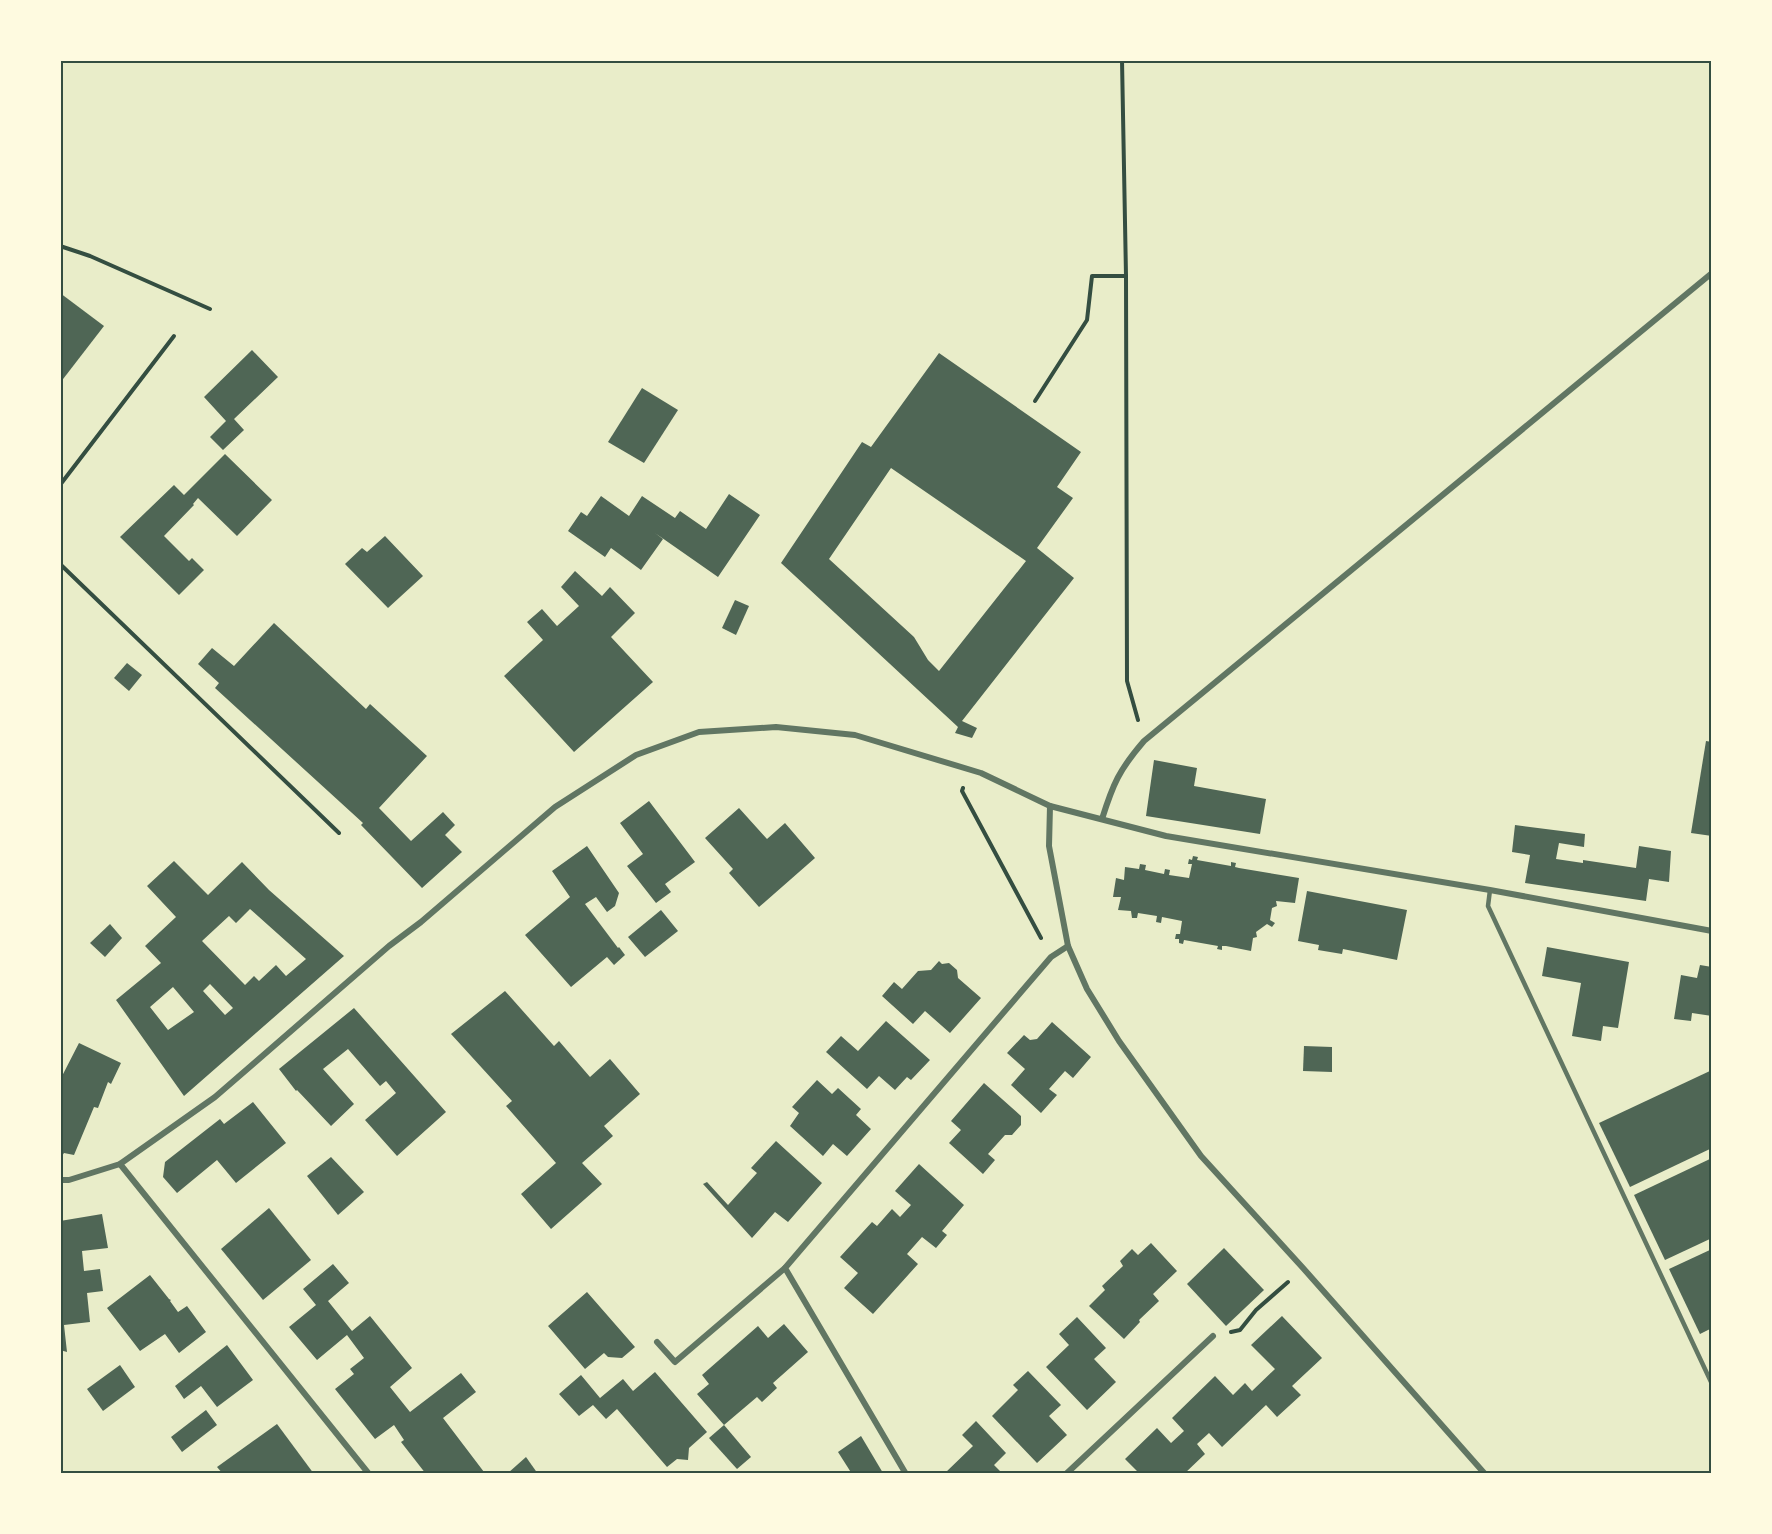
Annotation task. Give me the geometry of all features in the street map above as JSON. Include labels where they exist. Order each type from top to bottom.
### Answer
[{"type":"street","points":[[1102,819],[1114,782],[1127,760],[1144,741],[1712,273]]},
{"type":"street","points":[[60,1180],[69,1180],[120,1164],[215,1097],[389,946],[421,922],[555,807],[636,755],[699,732],[776,727],[855,735],[981,773],[1050,806],[1166,836],[1490,890],[1712,931]]},
{"type":"street","points":[[1050,806],[1049,846],[1068,946],[1087,989],[1119,1041],[1200,1156],[1304,1268],[1485,1474]]},
{"type":"street","points":[[657,1342],[675,1362],[785,1268],[1051,957],[1068,946]]},
{"type":"street","points":[[120,1164],[369,1474]]},
{"type":"street","points":[[785,1268],[906,1474]]},
{"type":"street","points":[[1066,1474],[1213,1336]]},
{"type":"lane","points":[[1490,890],[1488,906],[1712,1384]]},
{"type":"path","points":[[1122,60],[1126,276],[1127,681],[1144,741]]},
{"type":"path","points":[[60,246],[90,256],[210,309]]},
{"type":"path","points":[[1035,401],[1088,320],[1092,276],[1126,276]]},
{"type":"path","points":[[60,485],[174,336]]},
{"type":"path","points":[[60,564],[339,833]]},
{"type":"path","points":[[966,768],[962,791],[1051,957]]},
{"type":"path","points":[[1213,1336],[1240,1330],[1256,1310],[1304,1268]]},
{"type":"building","points":[[60,293],[104,326],[60,383]]},
{"type":"building","points":[[252,350],[278,377],[234,419],[244,430],[223,450],[210,437],[226,421],[204,397]]},
{"type":"building","points":[[939,353],[1081,452],[1057,487],[1073,498],[1037,548],[1074,578],[962,721],[977,728],[972,738],[955,733],[958,727],[781,563],[862,442],[871,447]],"holes":[[[891,468],[1026,561],[939,671],[928,660],[914,637],[829,559]]]},
{"type":"building","points":[[642,388],[678,410],[644,463],[608,442]]},
{"type":"building","points":[[225,454],[272,500],[237,536],[198,498],[164,536],[189,561],[192,558],[204,570],[179,595],[120,537],[174,485],[184,495]]},
{"type":"building","points":[[729,494],[760,515],[718,577],[655,533],[663,539],[641,570],[611,548],[605,557],[568,531],[581,512],[587,516],[601,496],[629,516],[642,496],[675,518],[680,511],[706,529]]},
{"type":"building","points":[[385,536],[423,576],[388,608],[345,564],[362,548],[367,552]]},
{"type":"building","points":[[575,571],[602,596],[610,587],[635,613],[611,637],[653,682],[574,752],[504,676],[543,640],[527,622],[542,609],[557,626],[579,606],[561,587]]},
{"type":"building","points":[[735,600],[749,606],[736,635],[722,628]]},
{"type":"building","points":[[274,623],[366,709],[370,704],[427,756],[379,808],[411,841],[443,812],[455,825],[445,835],[462,852],[422,888],[361,825],[363,823],[215,688],[219,683],[198,664],[212,648],[234,666]]},
{"type":"building","points":[[127,663],[142,675],[129,691],[114,678]]},
{"type":"building","points":[[1706,741],[1712,742],[1712,836],[1691,833]]},
{"type":"building","points":[[1154,760],[1197,768],[1194,786],[1266,799],[1260,834],[1146,816]]},
{"type":"building","points":[[649,801],[695,862],[665,884],[671,892],[656,903],[627,866],[643,854],[620,823]]},
{"type":"building","points":[[739,808],[767,839],[785,823],[815,858],[759,907],[729,873],[733,869],[705,838]]},
{"type":"building","points":[[1515,825],[1585,834],[1584,847],[1559,843],[1556,859],[1583,863],[1583,860],[1636,868],[1639,846],[1671,851],[1669,882],[1649,879],[1646,901],[1525,883],[1530,855],[1512,852]]},
{"type":"building","points":[[587,846],[619,893],[615,906],[607,912],[596,897],[585,904],[625,955],[614,965],[607,957],[571,987],[525,935],[570,897],[552,871]]},
{"type":"building","points":[[1193,856],[1198,857],[1197,860],[1231,866],[1231,862],[1236,863],[1235,867],[1239,868],[1299,878],[1295,903],[1276,901],[1277,906],[1272,908],[1270,920],[1275,923],[1272,927],[1267,924],[1256,932],[1257,937],[1253,938],[1251,951],[1226,946],[1222,946],[1222,950],[1217,949],[1218,946],[1184,940],[1183,944],[1179,943],[1179,939],[1175,939],[1176,934],[1180,934],[1182,921],[1162,917],[1161,923],[1156,922],[1157,916],[1138,913],[1137,918],[1132,918],[1131,911],[1118,910],[1121,897],[1113,897],[1116,878],[1124,880],[1125,867],[1139,869],[1140,864],[1146,865],[1145,870],[1164,874],[1165,869],[1170,870],[1169,875],[1189,878],[1192,864],[1188,864],[1189,859],[1192,860]]},
{"type":"building","points":[[174,861],[208,895],[242,862],[269,890],[344,956],[184,1096],[116,1000],[161,963],[145,946],[176,917],[147,886]],"holes":[[[250,909],[306,959],[286,976],[276,965],[259,981],[254,976],[245,985],[202,941],[229,916],[236,923]],[[210,984],[233,1008],[225,1015],[203,991]],[[173,987],[194,1012],[168,1030],[150,1007]]]},
{"type":"building","points":[[1307,891],[1407,910],[1397,960],[1343,949],[1342,954],[1318,950],[1319,945],[1298,941]]},
{"type":"building","points":[[661,910],[678,931],[645,957],[628,937]]},
{"type":"building","points":[[110,924],[122,938],[105,957],[90,943]]},
{"type":"building","points":[[1547,947],[1629,962],[1618,1028],[1603,1026],[1601,1041],[1572,1036],[1581,983],[1542,976]]},
{"type":"building","points":[[939,961],[942,964],[949,963],[957,970],[958,978],[981,998],[950,1033],[925,1011],[913,1024],[882,996],[894,982],[902,989],[918,971],[931,970]]},
{"type":"building","points":[[1700,965],[1712,967],[1712,1016],[1692,1013],[1691,1021],[1674,1019],[1681,975],[1697,978]]},
{"type":"building","points":[[505,991],[554,1046],[559,1041],[590,1077],[610,1059],[640,1094],[604,1126],[613,1136],[582,1163],[602,1184],[551,1229],[521,1194],[556,1163],[506,1106],[512,1101],[451,1034]]},
{"type":"building","points":[[354,1008],[446,1112],[397,1156],[365,1120],[396,1093],[386,1081],[380,1086],[348,1049],[323,1069],[354,1104],[331,1126],[296,1091],[279,1069]]},
{"type":"building","points":[[886,1021],[930,1060],[911,1080],[907,1077],[895,1090],[879,1076],[867,1089],[826,1052],[841,1036],[858,1051]]},
{"type":"building","points":[[1052,1022],[1091,1057],[1073,1078],[1065,1071],[1049,1089],[1057,1095],[1041,1113],[1011,1085],[1025,1069],[1007,1053],[1024,1035],[1030,1040],[1037,1039]]},
{"type":"building","points":[[79,1043],[121,1063],[111,1084],[108,1082],[98,1108],[94,1107],[74,1155],[64,1153],[60,1156],[60,1080]]},
{"type":"building","points":[[1304,1046],[1332,1047],[1332,1072],[1303,1071]]},
{"type":"building","points":[[1712,1070],[1712,1148],[1630,1187],[1599,1123]]},
{"type":"building","points":[[817,1080],[832,1094],[838,1088],[861,1109],[856,1115],[871,1129],[847,1156],[833,1144],[823,1156],[790,1126],[799,1113],[792,1107]]},
{"type":"building","points":[[984,1083],[1021,1116],[1021,1125],[1012,1135],[1005,1135],[988,1154],[995,1160],[983,1174],[949,1143],[961,1130],[951,1121]]},
{"type":"building","points":[[253,1102],[286,1143],[236,1183],[217,1160],[177,1193],[163,1177],[165,1162],[220,1119],[224,1124]]},
{"type":"building","points":[[776,1141],[822,1183],[788,1222],[775,1212],[752,1238],[703,1184],[707,1182],[728,1205],[757,1173],[751,1168]]},
{"type":"building","points":[[331,1157],[364,1192],[338,1215],[307,1176]]},
{"type":"building","points":[[1712,1158],[1712,1238],[1665,1260],[1634,1195]]},
{"type":"building","points":[[919,1164],[964,1205],[942,1231],[947,1235],[936,1248],[922,1237],[907,1254],[918,1264],[873,1314],[844,1288],[858,1273],[840,1257],[872,1222],[877,1226],[892,1209],[900,1217],[911,1205],[895,1191]]},
{"type":"building","points":[[269,1208],[311,1260],[263,1300],[221,1249]]},
{"type":"building","points":[[102,1214],[108,1248],[82,1251],[84,1271],[100,1269],[103,1291],[87,1293],[90,1322],[64,1325],[67,1352],[60,1350],[60,1221]]},
{"type":"building","points":[[1151,1243],[1177,1271],[1153,1294],[1159,1301],[1139,1320],[1140,1322],[1124,1339],[1089,1306],[1105,1290],[1102,1286],[1123,1266],[1120,1261],[1132,1249],[1138,1255]]},
{"type":"building","points":[[1224,1248],[1264,1290],[1226,1326],[1187,1284]]},
{"type":"building","points":[[1712,1249],[1712,1328],[1700,1334],[1669,1269]]},
{"type":"building","points":[[333,1264],[349,1283],[328,1301],[352,1331],[370,1316],[412,1368],[390,1387],[410,1412],[461,1373],[476,1392],[443,1418],[484,1472],[481,1474],[426,1474],[401,1442],[404,1440],[394,1425],[375,1439],[335,1389],[354,1374],[350,1369],[364,1358],[347,1335],[317,1360],[289,1327],[316,1305],[303,1289]]},
{"type":"building","points":[[150,1275],[178,1312],[187,1306],[206,1332],[179,1353],[165,1334],[140,1351],[107,1308]]},
{"type":"building","points":[[587,1292],[635,1347],[622,1358],[608,1357],[604,1353],[585,1369],[548,1326]]},
{"type":"building","points":[[1282,1316],[1322,1358],[1292,1386],[1301,1395],[1277,1417],[1266,1405],[1222,1447],[1209,1433],[1197,1444],[1205,1454],[1184,1474],[1140,1474],[1125,1459],[1157,1428],[1171,1443],[1184,1431],[1172,1418],[1215,1376],[1233,1395],[1245,1383],[1252,1391],[1275,1369],[1251,1345]]},
{"type":"building","points":[[1077,1317],[1106,1348],[1094,1359],[1116,1382],[1087,1410],[1046,1367],[1069,1345],[1059,1334]]},
{"type":"building","points":[[784,1324],[808,1352],[773,1383],[777,1388],[762,1402],[757,1397],[724,1425],[697,1394],[709,1384],[702,1375],[758,1326],[768,1338]]},
{"type":"building","points":[[227,1345],[253,1380],[217,1407],[201,1386],[184,1399],[175,1386]]},
{"type":"building","points":[[120,1365],[135,1387],[103,1411],[87,1389]]},
{"type":"building","points":[[1028,1371],[1061,1405],[1049,1416],[1067,1435],[1037,1463],[992,1416],[1018,1390],[1013,1385]]},
{"type":"building","points":[[655,1372],[707,1432],[689,1448],[688,1460],[677,1459],[667,1467],[617,1409],[606,1419],[593,1405],[579,1416],[559,1394],[581,1375],[600,1398],[623,1379],[633,1391]]},
{"type":"building","points":[[206,1410],[217,1425],[182,1452],[171,1437]]},
{"type":"building","points":[[976,1421],[1006,1453],[994,1465],[1003,1474],[946,1474],[973,1446],[962,1435]]},
{"type":"building","points":[[277,1424],[314,1474],[223,1474],[217,1467]]},
{"type":"building","points":[[724,1425],[751,1457],[737,1469],[709,1438]]},
{"type":"building","points":[[861,1436],[883,1473],[852,1474],[838,1452]]},
{"type":"building","points":[[526,1457],[538,1474],[507,1474]]}]
